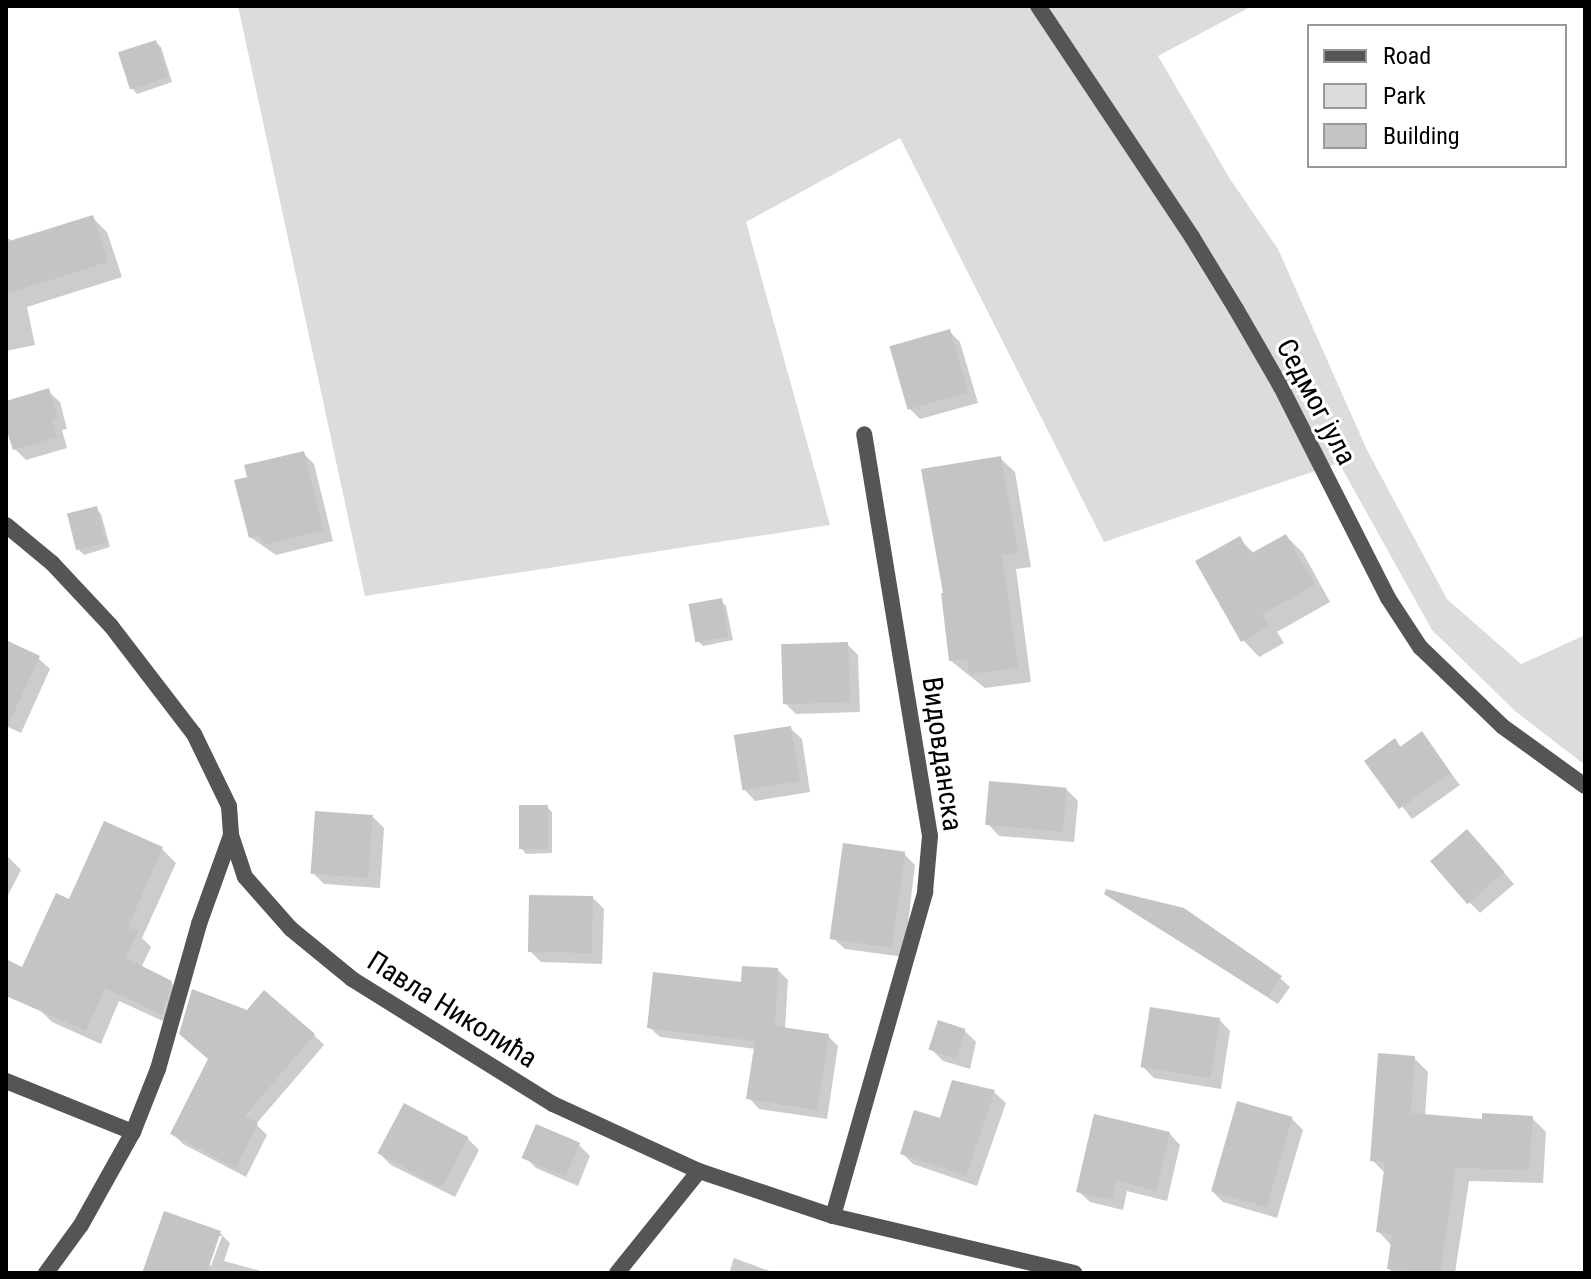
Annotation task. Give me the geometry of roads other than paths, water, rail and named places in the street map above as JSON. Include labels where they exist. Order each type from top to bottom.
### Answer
[{"type":"street","name":"Седмог јула","points":[[1038,6],[1229,297],[1281,387],[1388,598],[1420,647],[1502,726],[1585,786]]},
{"type":"street","name":"Видовданска","points":[[833,1216],[925,892],[930,836],[864,434]]},
{"type":"street","name":"Павла Николића","points":[[6,525],[52,563],[111,626],[194,734],[229,806],[231,835],[245,877],[291,929],[352,979],[553,1104],[699,1171],[833,1216],[1074,1273]]},
{"type":"street","points":[[46,1273],[81,1225],[133,1132],[158,1069],[199,924],[231,835]]},
{"type":"street","points":[[6,1081],[133,1132]]},
{"type":"street","points":[[617,1273],[699,1171]]}]
